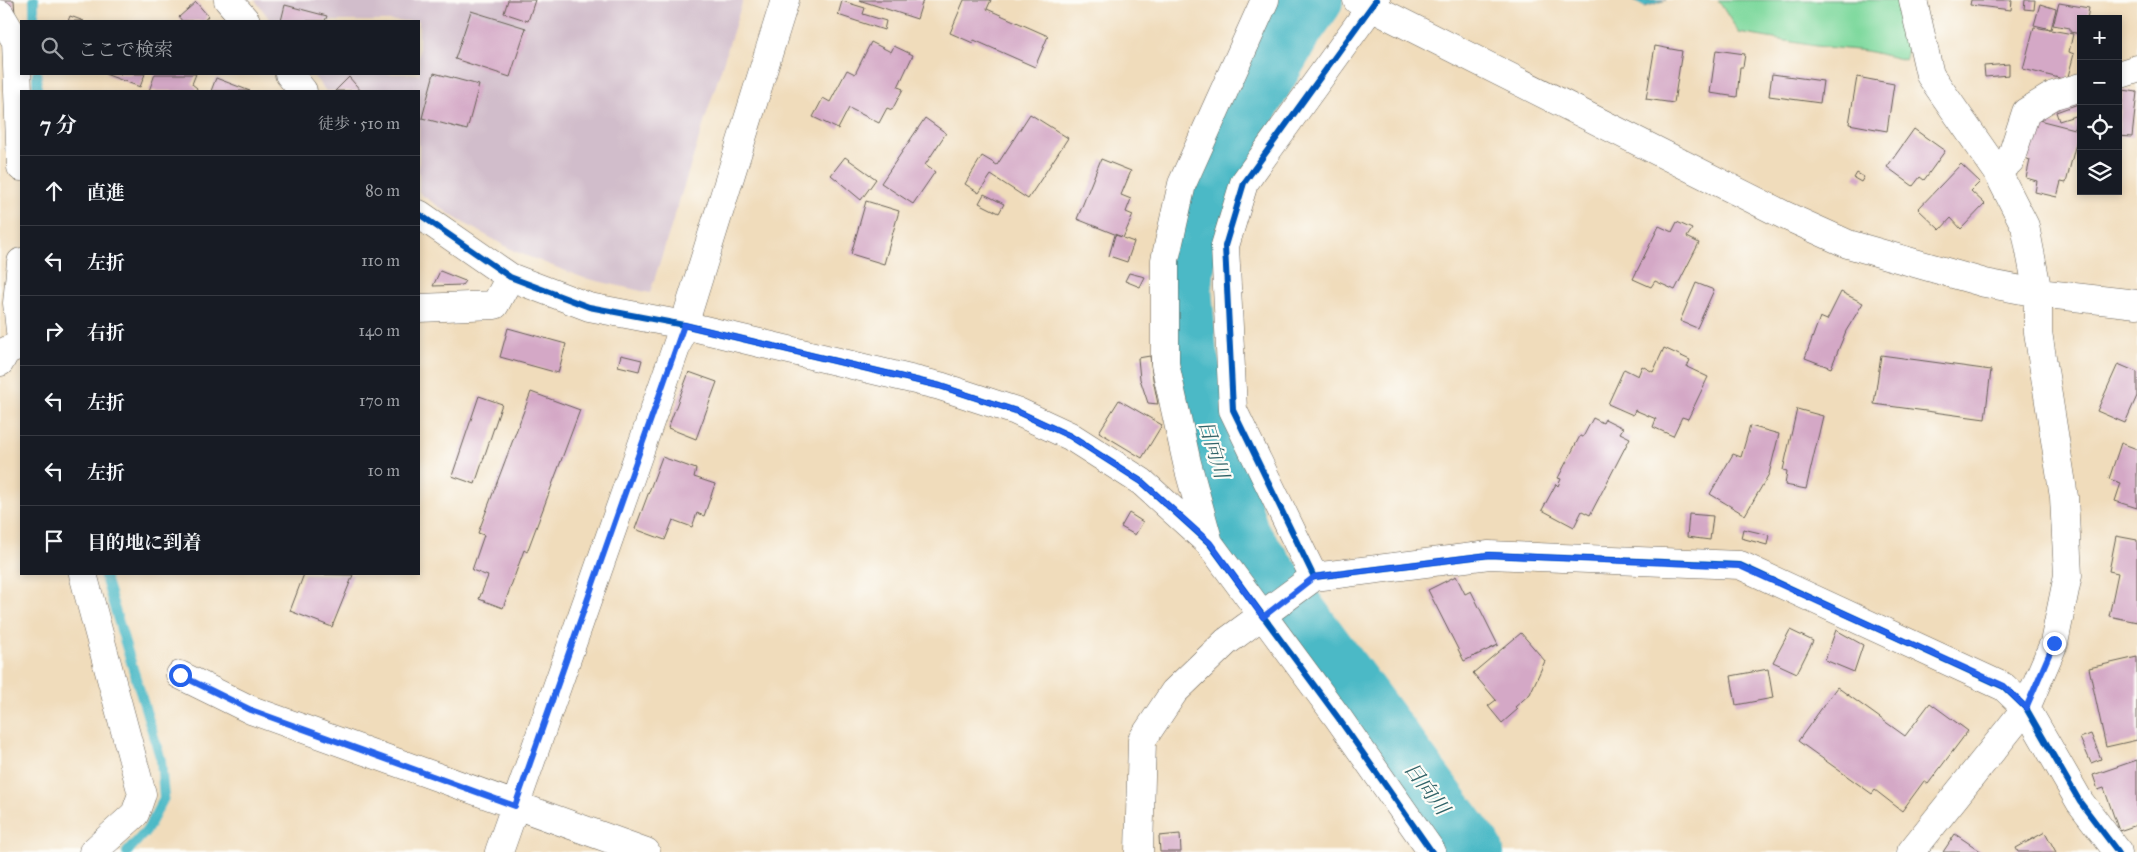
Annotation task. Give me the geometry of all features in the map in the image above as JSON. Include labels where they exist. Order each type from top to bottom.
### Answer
[{"type":"street","points":[[228,0],[245,20]]},
{"type":"street","points":[[499,852],[684,325],[785,0]]},
{"type":"street","points":[[1210,543],[1187,463],[1165,364],[1166,260],[1182,184],[1265,0]]},
{"type":"street","points":[[1911,852],[2026,708],[2054,643],[2068,575],[2064,497],[2038,332],[2038,293],[2025,226],[1997,171],[1930,75],[1913,0]]},
{"type":"street","points":[[1314,577],[1233,410],[1226,246],[1244,183],[1369,2],[1766,207],[1848,244],[1985,282],[2038,293],[2137,304]]},
{"type":"street","points":[[0,14],[16,41],[20,142]]},
{"type":"street","points":[[2122,74],[2137,69]]},
{"type":"street","points":[[290,75],[302,90]]},
{"type":"street","points":[[1997,171],[2010,161],[2026,112],[2054,95],[2077,88]]},
{"type":"street","points":[[420,215],[510,277],[589,307],[684,325],[940,386],[1016,411],[1070,436],[1142,482],[1210,543],[1339,719],[1432,852]]},
{"type":"street","points":[[20,272],[17,303],[20,331]]},
{"type":"street","points":[[420,308],[495,305],[510,277]]},
{"type":"street","points":[[0,362],[6,351],[20,344]]},
{"type":"street","points":[[1139,852],[1142,740],[1174,692],[1226,642],[1263,617],[1314,577],[1489,555],[1740,566],[2004,686],[2026,708],[2080,802],[2118,852]]},
{"type":"street","points":[[83,575],[142,794],[134,814],[93,852]]},
{"type":"street","points":[[180,675],[251,710],[646,852]]},
{"type":"shaded area","points":[[255,0],[743,0],[650,293],[584,278],[514,251],[457,219],[422,195],[420,193],[420,90],[325,90],[313,75],[420,75],[420,20],[270,20]]},
{"type":"green space","points":[[1718,0],[1902,0],[1901,15],[1907,45],[1905,60],[1867,51],[1816,46],[1739,33]]},
{"type":"water","points":[[1632,0],[1666,0],[1645,7]]},
{"type":"building","points":[[14,0],[15,15],[0,1]]},
{"type":"building","points":[[508,0],[535,0],[528,21],[504,13]]},
{"type":"building","points":[[859,0],[923,0],[917,19]]},
{"type":"building","points":[[964,0],[991,0],[987,9],[1048,36],[1035,67],[974,40],[973,43],[950,33]]},
{"type":"building","points":[[1971,0],[2012,0],[2011,10],[1970,5]]},
{"type":"building","points":[[2025,0],[2035,0],[2034,10],[2024,9]]},
{"type":"building","points":[[842,1],[865,8],[863,14],[886,21],[884,30],[838,15]]},
{"type":"building","points":[[196,2],[208,16],[205,20],[181,20],[179,17]]},
{"type":"building","points":[[2059,3],[2089,8],[2088,15],[2077,15],[2077,33],[2070,32],[2070,28],[2053,25]]},
{"type":"building","points":[[2040,4],[2056,9],[2051,29],[2034,25]]},
{"type":"building","points":[[285,5],[327,16],[325,20],[281,20]]},
{"type":"building","points":[[471,11],[526,28],[510,77],[455,59]]},
{"type":"building","points":[[70,16],[81,20],[68,20]]},
{"type":"building","points":[[2034,27],[2073,34],[2069,52],[2074,54],[2067,80],[2023,69]]},
{"type":"building","points":[[871,42],[891,52],[894,46],[913,55],[898,87],[903,89],[892,110],[887,108],[879,123],[849,108],[838,129],[813,117],[823,98],[830,102],[847,70],[855,74]]},
{"type":"building","points":[[1655,46],[1682,51],[1674,103],[1646,99]]},
{"type":"building","points":[[1716,50],[1745,54],[1743,67],[1740,67],[1737,97],[1710,93]]},
{"type":"building","points":[[2009,64],[2009,75],[1985,77],[1984,66]]},
{"type":"building","points":[[434,73],[479,85],[467,130],[422,118]]},
{"type":"building","points":[[1772,74],[1823,81],[1820,103],[1769,96]]},
{"type":"building","points":[[108,75],[145,75],[140,87]]},
{"type":"building","points":[[155,75],[196,75],[192,84],[197,88],[196,90],[149,90]]},
{"type":"building","points":[[349,77],[360,90],[336,90]]},
{"type":"building","points":[[1857,77],[1894,84],[1887,131],[1849,124]]},
{"type":"building","points":[[216,78],[247,90],[211,90]]},
{"type":"building","points":[[2123,90],[2137,92],[2132,137],[2122,136]]},
{"type":"building","points":[[2077,104],[2077,115],[2059,121],[2056,112]]},
{"type":"building","points":[[1030,114],[1068,138],[1028,199],[991,175],[979,193],[965,184],[982,156],[997,165]]},
{"type":"building","points":[[925,118],[946,133],[925,165],[935,172],[913,204],[881,183]]},
{"type":"building","points":[[2035,119],[2074,129],[2077,120],[2077,139],[2066,183],[2061,182],[2057,197],[2035,192],[2037,181],[2026,178],[2030,160],[2025,158]]},
{"type":"building","points":[[1914,129],[1945,151],[1924,180],[1920,177],[1913,186],[1887,167]]},
{"type":"building","points":[[845,157],[876,179],[861,200],[831,175]]},
{"type":"building","points":[[1101,159],[1131,171],[1121,195],[1131,199],[1126,212],[1133,215],[1123,238],[1134,242],[1127,262],[1109,256],[1115,235],[1122,237],[1077,219]]},
{"type":"building","points":[[1961,164],[1980,182],[1971,191],[1985,204],[1961,229],[1951,218],[1940,230],[1918,209]]},
{"type":"building","points":[[1857,173],[1864,177],[1861,182],[1854,178]]},
{"type":"building","points":[[984,194],[1004,204],[999,213],[979,203]]},
{"type":"building","points":[[866,201],[899,211],[884,264],[851,254]]},
{"type":"building","points":[[1677,222],[1692,229],[1687,237],[1699,243],[1675,290],[1655,281],[1651,287],[1633,279],[1659,226],[1672,232]]},
{"type":"building","points":[[440,271],[465,281],[462,285],[433,286]]},
{"type":"building","points":[[1129,273],[1145,277],[1140,287],[1125,281]]},
{"type":"building","points":[[1696,283],[1714,290],[1697,328],[1680,321]]},
{"type":"building","points":[[1841,292],[1863,303],[1846,331],[1831,368],[1805,358],[1820,317],[1827,320]]},
{"type":"building","points":[[508,328],[566,344],[558,373],[500,357]]},
{"type":"building","points":[[1664,348],[1690,360],[1687,367],[1708,377],[1688,419],[1682,417],[1673,436],[1653,427],[1656,419],[1635,410],[1633,415],[1608,404],[1624,369],[1638,376],[1642,366],[1653,372]]},
{"type":"building","points":[[621,355],[642,360],[639,371],[618,366]]},
{"type":"building","points":[[1881,355],[1991,370],[1985,419],[1874,404]]},
{"type":"building","points":[[1150,356],[1158,404],[1148,403],[1140,379],[1138,358]]},
{"type":"building","points":[[2118,364],[2137,372],[2137,396],[2125,423],[2097,411]]},
{"type":"building","points":[[689,372],[717,382],[696,439],[668,428]]},
{"type":"building","points":[[531,392],[580,410],[527,552],[524,550],[503,608],[479,599],[488,576],[472,570],[484,535],[478,533]]},
{"type":"building","points":[[479,396],[502,404],[475,484],[452,476]]},
{"type":"building","points":[[1119,400],[1162,425],[1142,458],[1099,432]]},
{"type":"building","points":[[1797,409],[1823,416],[1806,489],[1785,485],[1787,471],[1783,470]]},
{"type":"building","points":[[1593,418],[1603,423],[1605,419],[1623,428],[1620,433],[1630,438],[1590,515],[1582,511],[1574,527],[1542,510],[1556,484],[1558,486],[1561,479],[1558,478],[1580,436],[1583,437]]},
{"type":"building","points":[[1750,426],[1779,434],[1769,474],[1745,515],[1710,494],[1733,454],[1741,457]]},
{"type":"building","points":[[2121,443],[2137,449],[2137,508],[2115,501],[2121,483],[2109,479]]},
{"type":"building","points":[[662,457],[696,469],[694,477],[715,484],[704,516],[697,513],[692,527],[673,520],[665,540],[635,529]]},
{"type":"building","points":[[1129,513],[1143,522],[1135,535],[1121,527]]},
{"type":"building","points":[[1689,514],[1713,516],[1710,540],[1687,537]]},
{"type":"building","points":[[1743,529],[1769,535],[1767,545],[1741,538]]},
{"type":"building","points":[[2116,536],[2137,540],[2137,622],[2109,616],[2118,573],[2109,571]]},
{"type":"building","points":[[304,575],[353,575],[332,627],[290,611]]},
{"type":"building","points":[[1456,576],[1465,594],[1471,591],[1498,645],[1464,661],[1428,590]]},
{"type":"building","points":[[1790,630],[1813,641],[1797,673],[1773,662]]},
{"type":"building","points":[[1836,630],[1863,645],[1854,672],[1825,660]]},
{"type":"building","points":[[1521,633],[1545,661],[1530,694],[1515,707],[1518,709],[1502,723],[1488,706],[1496,700],[1473,673]]},
{"type":"building","points":[[2137,657],[2137,740],[2106,747],[2089,668]]},
{"type":"building","points":[[1768,669],[1773,698],[1736,705],[1731,676]]},
{"type":"building","points":[[1837,687],[1905,736],[1930,703],[1968,731],[1928,784],[1924,781],[1902,811],[1875,790],[1872,794],[1798,741]]},
{"type":"building","points":[[2091,734],[2101,759],[2091,763],[2080,738]]},
{"type":"building","points":[[2137,760],[2137,825],[2119,831],[2104,788],[2098,790],[2093,775]]},
{"type":"building","points":[[2045,832],[2056,852],[2018,852],[2016,848]]},
{"type":"building","points":[[1180,834],[1181,852],[1160,852],[1159,836]]},
{"type":"building","points":[[1955,834],[1982,852],[1943,852]]},
{"type":"waterway","points":[[34,0],[34,20]]},
{"type":"waterway","name":"日向川","points":[[1314,0],[1297,24],[1220,156],[1192,225],[1183,287],[1188,354],[1208,434],[1242,538],[1475,852]]},
{"type":"waterway","points":[[37,75],[37,90]]},
{"type":"waterway","points":[[104,575],[161,760],[164,798],[147,830],[127,852]]},
{"type":"cycle path","points":[[1376,0],[1244,183],[1225,246],[1233,410],[1314,577],[1489,555],[1740,565],[2004,687],[2026,708],[2080,802],[2118,852]]},
{"type":"cycle path","points":[[420,215],[510,277],[589,307],[684,325],[940,386],[1016,411],[1070,436],[1142,482],[1209,543],[1339,719],[1432,852]]},
{"type":"route","points":[[180,675],[251,710],[515,806],[684,325],[940,386],[1016,411],[1070,436],[1142,482],[1210,543],[1263,617],[1314,577],[1414,566],[1489,555],[1740,566],[2004,686],[2026,708],[2054,643]]}]
